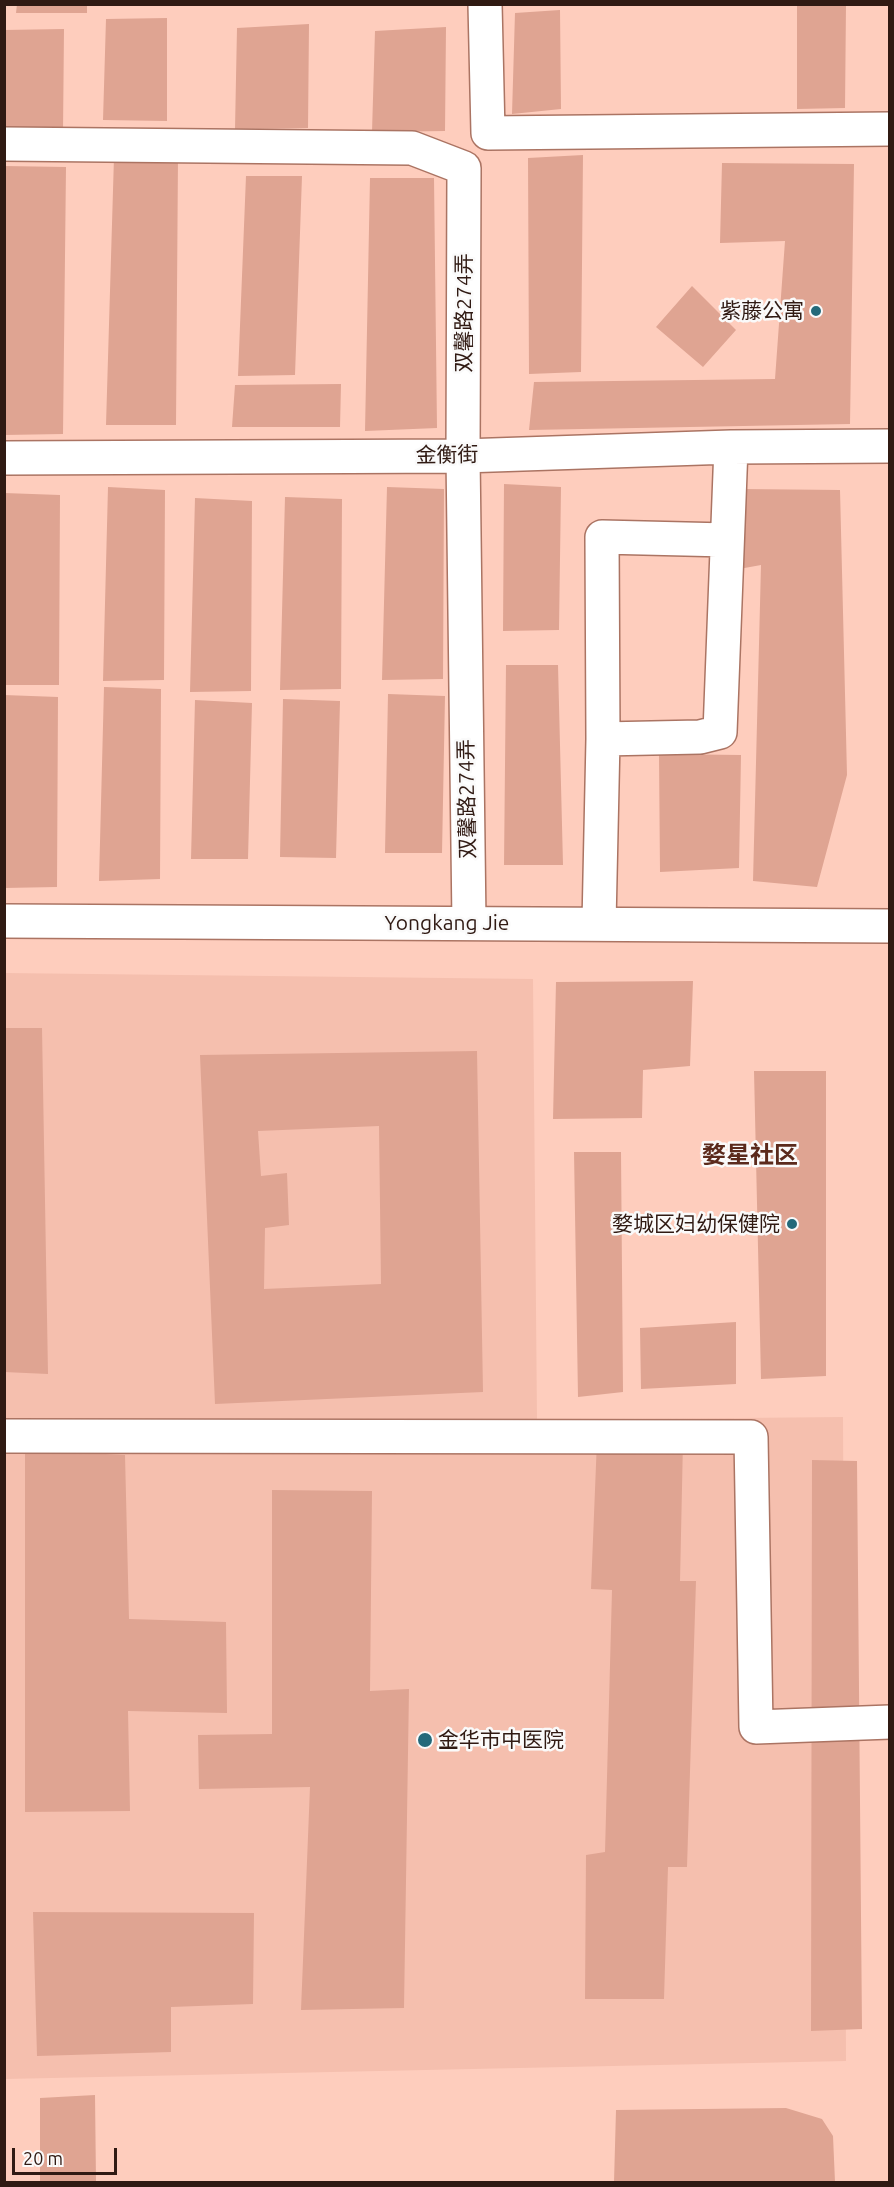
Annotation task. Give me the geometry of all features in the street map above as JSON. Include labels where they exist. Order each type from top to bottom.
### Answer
[{"type":"street","points":[[485,4],[488,133],[890,129]]},
{"type":"street","name":"双馨路274弄","points":[[4,144],[412,148],[464,168],[463,456],[469,922]]},
{"type":"street","name":"金衡街","points":[[4,458],[463,456],[730,447],[890,446]]},
{"type":"street","points":[[603,739],[700,737],[720,732],[730,447]]},
{"type":"street","points":[[599,923],[603,739],[602,537],[727,540]]},
{"type":"street","name":"Yongkang Jie","points":[[4,921],[890,926]]},
{"type":"street","points":[[4,1436],[751,1437],[756,1727],[890,1722]]},
{"type":"shaded area","name":"金华市中医院","points":[[4,973],[533,979],[537,1420],[843,1417],[846,2061],[5,2079]]},
{"type":"building","points":[[17,4],[87,4],[87,13],[16,13]]},
{"type":"building","points":[[797,4],[846,4],[845,108],[797,109]]},
{"type":"building","points":[[560,10],[561,109],[512,114],[515,13]]},
{"type":"building","points":[[167,18],[167,121],[103,120],[106,19]]},
{"type":"building","points":[[309,24],[308,128],[235,129],[237,28]]},
{"type":"building","points":[[446,27],[445,131],[372,132],[375,31]]},
{"type":"building","points":[[64,29],[63,132],[4,131],[4,30]]},
{"type":"building","points":[[583,155],[581,372],[529,374],[528,158]]},
{"type":"building","points":[[114,157],[178,157],[176,425],[106,425]]},
{"type":"building","name":"紫藤公寓","points":[[722,163],[854,164],[850,424],[529,430],[534,382],[775,379],[785,241],[720,243]]},
{"type":"building","points":[[4,166],[66,167],[63,434],[4,435]]},
{"type":"building","points":[[246,176],[302,176],[295,375],[238,376]]},
{"type":"building","points":[[370,178],[434,178],[437,428],[365,431]]},
{"type":"building","points":[[692,286],[736,330],[703,367],[656,327]]},
{"type":"building","points":[[341,384],[340,427],[232,427],[235,385]]},
{"type":"building","points":[[504,484],[561,487],[559,630],[503,631]]},
{"type":"building","points":[[108,487],[165,490],[164,680],[103,681]]},
{"type":"building","points":[[387,487],[444,489],[443,679],[382,680]]},
{"type":"building","points":[[741,489],[840,490],[847,775],[817,887],[753,881],[761,565],[739,569]]},
{"type":"building","points":[[4,493],[60,495],[59,685],[4,685]]},
{"type":"building","points":[[285,497],[342,499],[341,689],[280,690]]},
{"type":"building","points":[[195,498],[252,501],[251,691],[190,692]]},
{"type":"building","points":[[506,665],[558,665],[563,865],[504,865]]},
{"type":"building","points":[[104,687],[161,689],[160,879],[99,881]]},
{"type":"building","points":[[388,694],[445,696],[442,853],[385,853]]},
{"type":"building","points":[[4,695],[58,697],[57,887],[4,888]]},
{"type":"building","points":[[283,699],[340,701],[336,858],[280,857]]},
{"type":"building","points":[[195,700],[252,703],[248,859],[191,859]]},
{"type":"building","points":[[659,754],[741,755],[739,868],[660,872]]},
{"type":"building","points":[[693,981],[690,1066],[643,1070],[642,1118],[553,1119],[556,982]]},
{"type":"building","points":[[4,1028],[42,1028],[48,1374],[4,1372]]},
{"type":"building","points":[[477,1051],[483,1392],[215,1404],[200,1055]],"holes":[[[379,1126],[381,1284],[264,1289],[265,1228],[289,1225],[287,1173],[261,1176],[258,1131]]]},
{"type":"building","name":"婺城区妇幼保健院","points":[[754,1071],[826,1071],[826,1376],[761,1379]]},
{"type":"building","points":[[574,1152],[621,1152],[623,1392],[578,1397]]},
{"type":"building","points":[[736,1322],[736,1384],[641,1389],[640,1328]]},
{"type":"building","points":[[597,1440],[683,1441],[680,1581],[696,1581],[687,1867],[668,1867],[664,1999],[585,1999],[586,1855],[605,1852],[612,1590],[591,1589]]},
{"type":"building","points":[[25,1450],[125,1455],[129,1619],[226,1622],[227,1713],[128,1711],[130,1811],[25,1812]]},
{"type":"building","points":[[812,1460],[857,1461],[862,2029],[811,2031]]},
{"type":"building","points":[[272,1490],[372,1491],[370,1691],[409,1689],[404,2008],[301,2010],[310,1787],[199,1789],[198,1735],[272,1734]]},
{"type":"building","points":[[33,1912],[254,1913],[253,2004],[171,2007],[171,2052],[37,2056]]},
{"type":"building","points":[[95,2095],[96,2182],[40,2182],[40,2098]]},
{"type":"building","points":[[786,2108],[822,2119],[833,2136],[835,2182],[614,2182],[616,2110]]},
{"type":"place","name":"紫藤公寓","points":[[816,311]]},
{"type":"place","name":"婺城区妇幼保健院","points":[[792,1224]]},
{"type":"place","name":"金华市中医院","points":[[425,1740]]},
{"type":"district","name":"婺星社区","points":[[750,1155]]}]
